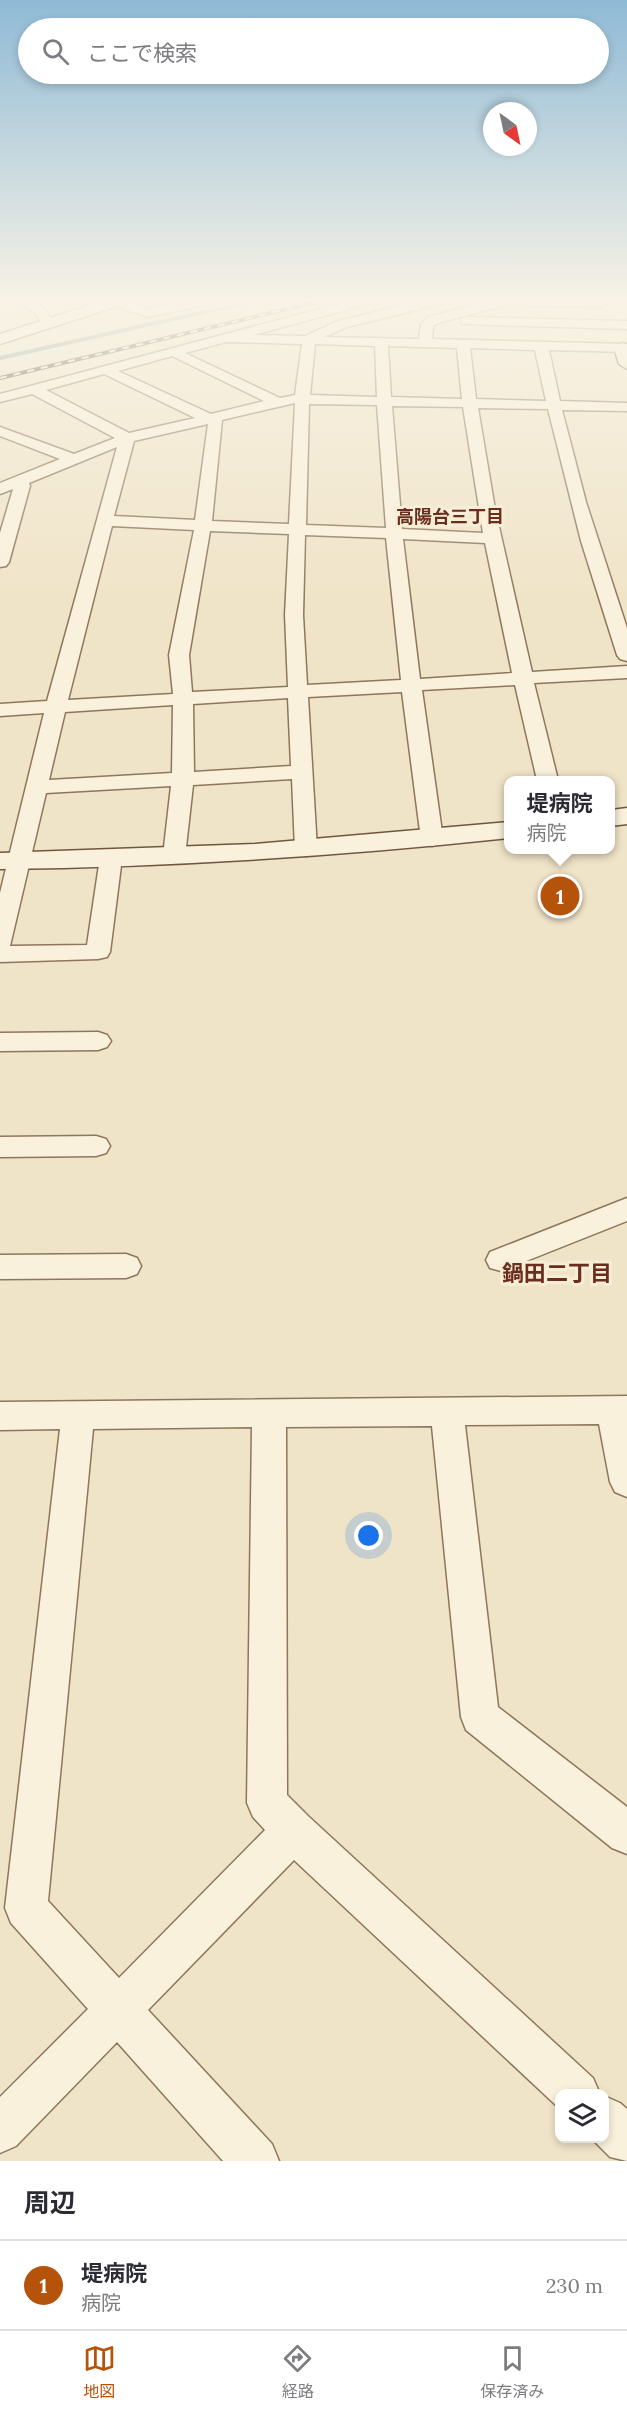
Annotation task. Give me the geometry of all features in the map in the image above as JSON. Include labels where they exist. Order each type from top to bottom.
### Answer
[{"type":"street","points":[[53,399],[127,438]]},
{"type":"street","points":[[167,399],[216,422],[203,526],[179,655],[183,698],[183,779],[174,856]]},
{"type":"street","points":[[272,399],[279,402]]},
{"type":"street","points":[[302,399],[299,529],[294,615],[296,691],[303,772],[306,849]]},
{"type":"street","points":[[8,483],[127,438],[279,402],[302,399],[627,407]]},
{"type":"street","points":[[468,399],[493,537],[523,678],[547,776]]},
{"type":"street","points":[[552,399],[601,582],[627,655]]},
{"type":"street","points":[[383,401],[409,684],[432,838]]},
{"type":"street","points":[[0,431],[73,459]]},
{"type":"street","points":[[0,943],[9,861],[36,787],[127,438]]},
{"type":"street","points":[[0,562],[22,486],[8,483]]},
{"type":"street","points":[[104,521],[493,537]]},
{"type":"street","points":[[0,710],[627,672]]},
{"type":"street","points":[[36,787],[303,772]]},
{"type":"street","points":[[9,861],[306,849],[504,831]]},
{"type":"street","points":[[0,954],[98,952],[111,858]]},
{"type":"street","points":[[0,1042],[98,1041]]},
{"type":"street","points":[[0,1147],[96,1146]]},
{"type":"street","points":[[501,1260],[627,1209]]},
{"type":"street","points":[[0,1267],[126,1266]]},
{"type":"street","points":[[0,1416],[620,1410],[627,1482]]},
{"type":"street","points":[[447,1412],[480,1717],[627,1833]]},
{"type":"street","points":[[269,1413],[267,1803],[293,1831],[572,2089]]},
{"type":"street","points":[[78,1416],[26,1908],[255,2161]]},
{"type":"street","points":[[0,2130],[293,1831]]},
{"type":"street","points":[[609,2124],[627,2140]]},
{"type":"place","name":"堤病院","points":[[560,896]]},
{"type":"district","name":"高陽台三丁目","points":[[450,516]]},
{"type":"district","name":"鍋田二丁目","points":[[557,1273]]}]
